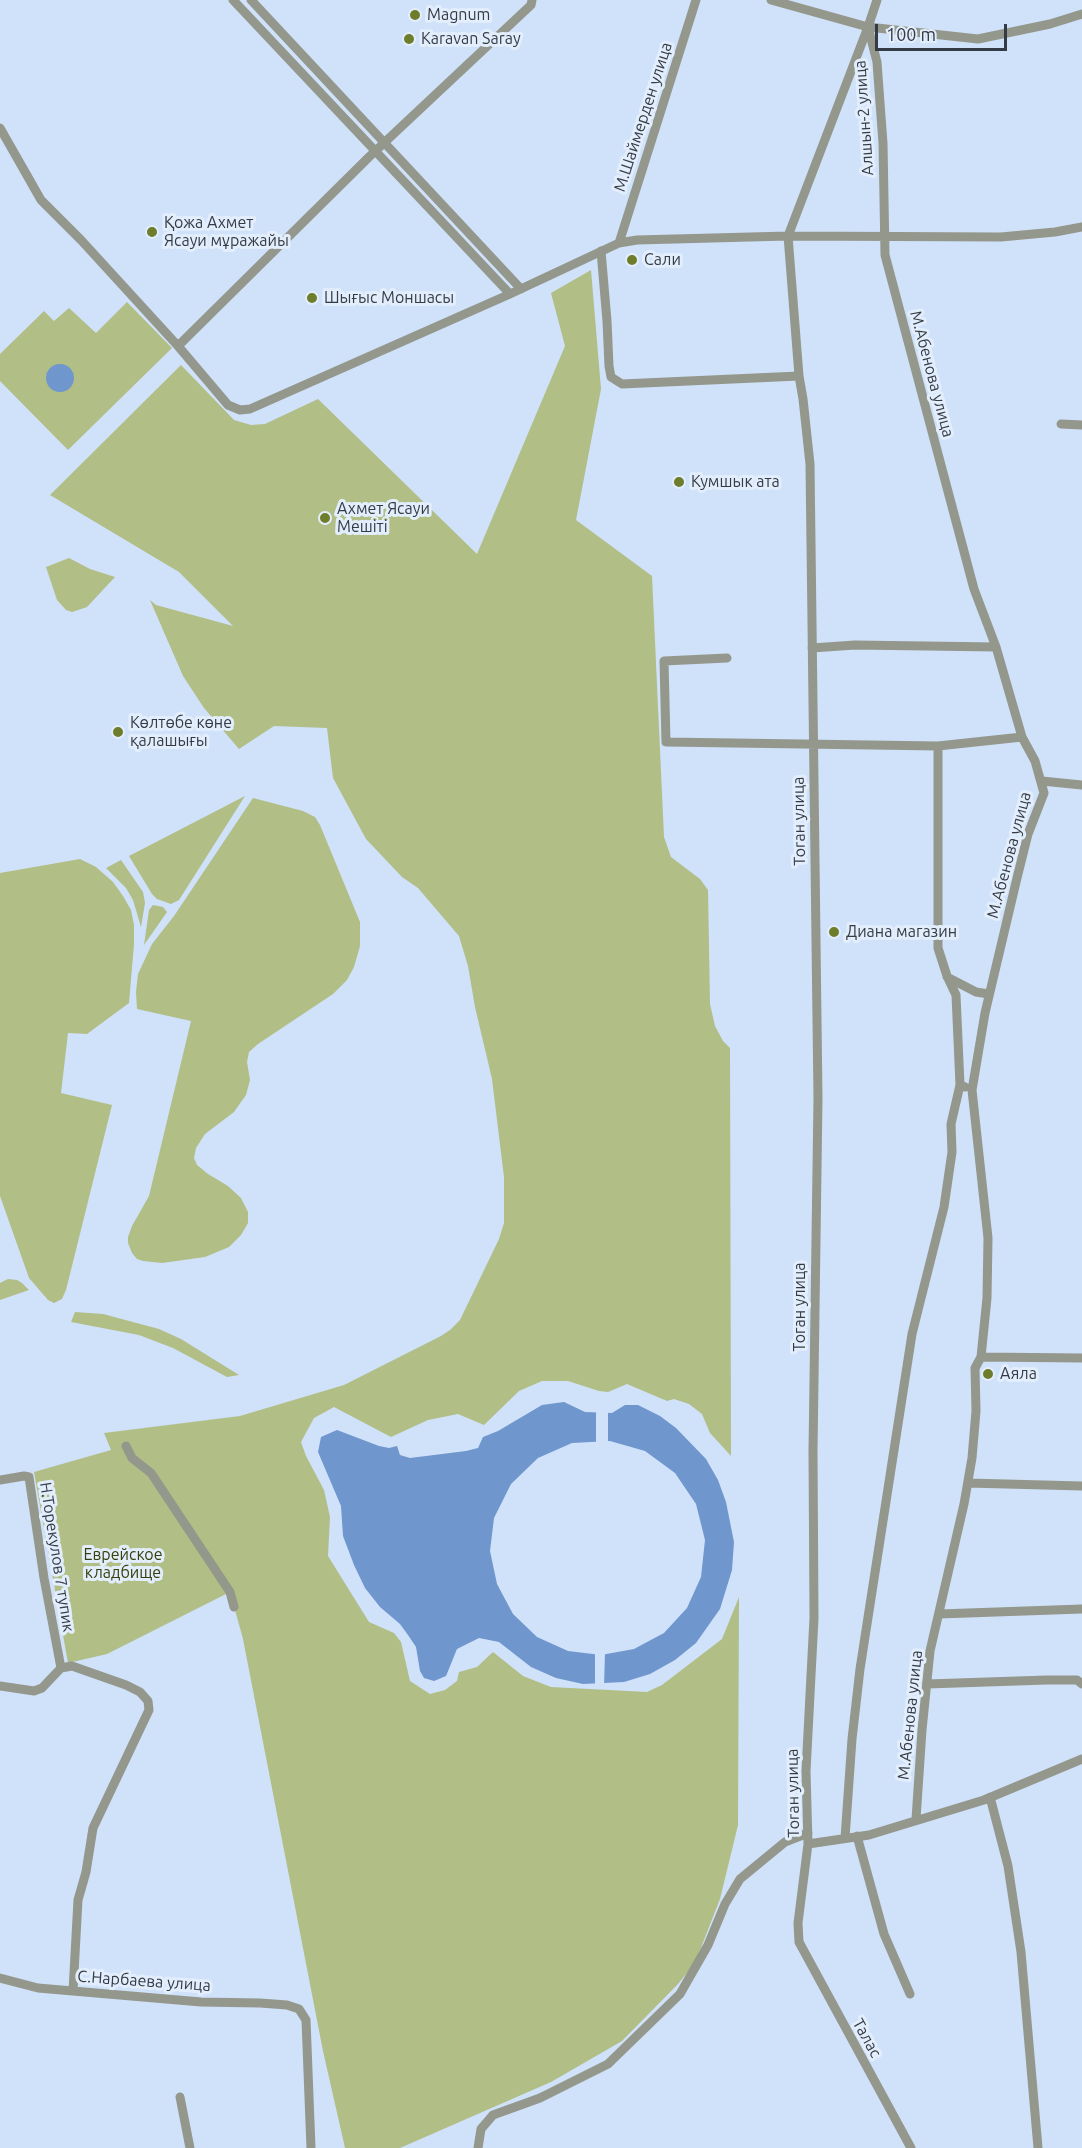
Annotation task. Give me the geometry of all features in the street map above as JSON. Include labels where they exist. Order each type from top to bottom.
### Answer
[{"type":"street","points":[[233,0],[510,294]]},
{"type":"street","points":[[251,0],[521,289]]},
{"type":"street","points":[[178,346],[384,142],[531,5],[532,0]]},
{"type":"street","name":"М.Шаймерден улица","points":[[619,243],[696,0]]},
{"type":"street","points":[[771,0],[868,27],[978,39],[1050,24],[1082,14]]},
{"type":"street","points":[[788,236],[877,0]]},
{"type":"street","name":"Алшын-2 улица","points":[[868,27],[877,62],[883,143],[884,237]]},
{"type":"street","points":[[0,128],[41,200],[178,346],[228,405],[240,410],[250,409],[619,243],[637,240],[788,236],[1001,237],[1082,227]]},
{"type":"street","name":"Тоган улица","points":[[788,236],[799,376],[810,464],[818,1098],[813,1451],[814,1618],[806,1771],[808,1844],[798,1923],[799,1942]]},
{"type":"street","name":"М.Абенова улица","points":[[884,237],[885,255],[974,589],[996,647],[1022,737],[1035,761],[1044,793],[1025,845],[989,994],[972,1090],[988,1238],[987,1298],[981,1357],[975,1368],[976,1411],[968,1483],[930,1651],[916,1819]]},
{"type":"street","points":[[601,251],[609,366],[611,377],[622,384],[799,376]]},
{"type":"street","points":[[1062,424],[1082,425]]},
{"type":"street","points":[[812,648],[855,645],[996,647]]},
{"type":"street","points":[[727,658],[664,661],[666,742],[938,746],[1022,737]]},
{"type":"street","points":[[845,1838],[860,1669],[912,1334],[944,1207],[952,1152],[951,1124],[960,1085],[956,995],[938,948],[938,746]]},
{"type":"street","points":[[1042,781],[1082,785]]},
{"type":"street","points":[[947,976],[976,992],[989,994]]},
{"type":"street","points":[[960,1085],[972,1090]]},
{"type":"street","points":[[981,1357],[1082,1358]]},
{"type":"street","points":[[126,1446],[132,1458],[151,1473],[230,1592],[234,1607]]},
{"type":"street","name":"Н.Торекулов 7 тупик","points":[[1,1480],[29,1477],[44,1578],[61,1668]]},
{"type":"street","points":[[968,1483],[1082,1486]]},
{"type":"street","points":[[939,1614],[1082,1609]]},
{"type":"street","points":[[0,1686],[34,1691],[42,1688],[61,1668],[72,1666],[126,1685],[140,1692],[148,1701],[149,1710],[93,1828],[86,1872],[78,1900],[73,1991]]},
{"type":"street","points":[[927,1684],[1077,1680],[1082,1684]]},
{"type":"street","points":[[808,1844],[869,1834],[990,1797],[1082,1759]]},
{"type":"street","points":[[990,1797],[1008,1866],[1019,1942],[1038,2148]]},
{"type":"street","points":[[478,2148],[481,2128],[493,2115],[540,2098],[608,2064],[680,1994],[708,1945],[725,1904],[740,1880],[785,1842],[808,1833]]},
{"type":"street","points":[[857,1836],[884,1934],[910,1994]]},
{"type":"street","name":"Талас","points":[[799,1942],[911,2148]]},
{"type":"street","name":"С.Нарбаева улица","points":[[0,1977],[38,1988],[201,2002],[286,2005],[299,2010],[306,2020],[311,2148]]},
{"type":"street","points":[[180,2097],[190,2148]]},
{"type":"green space","name":"Еврейское кладбище","points":[[591,270],[601,389],[576,520],[652,576],[664,837],[671,857],[700,879],[708,890],[710,1004],[715,1026],[723,1041],[730,1048],[731,1456],[710,1433],[702,1414],[689,1404],[674,1399],[667,1401],[627,1384],[608,1392],[568,1381],[542,1381],[519,1391],[484,1425],[458,1414],[428,1420],[391,1437],[334,1407],[314,1418],[301,1442],[324,1490],[330,1517],[328,1556],[369,1622],[394,1633],[401,1642],[410,1681],[430,1694],[445,1690],[457,1681],[459,1672],[477,1667],[493,1652],[523,1676],[551,1687],[647,1692],[662,1685],[722,1639],[739,1597],[738,1825],[720,1899],[695,1963],[678,1984],[622,2041],[551,2082],[400,2148],[345,2148],[323,2051],[243,1639],[230,1592],[107,1654],[68,1663],[34,1472],[111,1450],[104,1433],[240,1416],[344,1385],[450,1330],[460,1320],[499,1239],[504,1223],[504,1177],[492,1079],[468,966],[459,936],[418,888],[402,877],[366,839],[333,778],[327,728],[274,726],[239,749],[204,708],[183,676],[150,600],[156,605],[233,626],[179,572],[50,495],[181,365],[234,420],[251,425],[265,424],[318,399],[477,554],[565,346],[551,293]]},
{"type":"green space","points":[[127,302],[172,348],[68,450],[0,381],[0,354],[44,311],[54,321],[69,308],[96,333]]},
{"type":"green space","points":[[69,558],[90,569],[115,577],[87,607],[72,612],[66,610],[57,600],[46,567]]},
{"type":"green space","points":[[245,796],[179,900],[171,904],[157,899],[129,856]]},
{"type":"green space","points":[[253,798],[303,811],[315,817],[360,922],[360,946],[354,967],[347,980],[333,994],[249,1052],[247,1062],[250,1080],[246,1095],[234,1112],[205,1134],[196,1148],[194,1158],[197,1165],[228,1186],[241,1198],[248,1212],[248,1223],[241,1235],[229,1247],[205,1257],[162,1263],[143,1261],[137,1259],[132,1253],[128,1237],[149,1196],[191,1021],[137,1009],[138,974],[152,944],[174,916]]},
{"type":"green space","points":[[80,859],[96,867],[113,882],[123,896],[131,910],[134,944],[129,1003],[87,1034],[68,1033],[61,1093],[112,1105],[66,1290],[62,1299],[54,1303],[48,1300],[29,1278],[0,1196],[0,873]]},
{"type":"green space","points":[[121,860],[143,892],[145,903],[141,927],[133,900],[126,888],[106,868]]},
{"type":"green space","points":[[153,905],[163,907],[167,912],[144,945],[149,910]]},
{"type":"green space","points":[[8,1279],[17,1280],[29,1290],[0,1300],[0,1283]]},
{"type":"green space","points":[[75,1312],[103,1314],[159,1329],[181,1339],[239,1375],[227,1377],[173,1348],[139,1335],[71,1322]]},
{"type":"water","points":[[60,364],[70,368],[74,378],[70,388],[60,392],[50,388],[46,378],[50,368]]},
{"type":"water","points":[[564,1402],[585,1412],[612,1413],[625,1405],[638,1405],[660,1416],[676,1428],[706,1459],[718,1480],[726,1502],[734,1542],[732,1570],[720,1609],[696,1643],[675,1660],[650,1674],[624,1682],[583,1684],[556,1678],[531,1667],[499,1642],[479,1638],[457,1649],[446,1676],[434,1681],[424,1678],[420,1671],[416,1647],[400,1624],[380,1607],[365,1588],[354,1565],[343,1536],[341,1506],[318,1452],[321,1437],[337,1430],[379,1446],[389,1448],[397,1446],[400,1455],[410,1458],[466,1451],[478,1448],[483,1437],[498,1431],[542,1405]],"holes":[[[610,1441],[645,1451],[675,1473],[696,1504],[705,1540],[701,1577],[687,1608],[664,1633],[634,1649],[601,1655],[568,1651],[537,1637],[513,1614],[497,1584],[490,1551],[494,1518],[511,1484],[538,1458],[572,1443]]]},
{"type":"pier","points":[[596,1410],[608,1410],[608,1444],[596,1444]]},
{"type":"pier","points":[[595,1652],[605,1652],[604,1687],[595,1687]]},
{"type":"place","name":"Magnum","points":[[415,15]]},
{"type":"place","name":"Karavan Saray","points":[[409,39]]},
{"type":"place","name":"Қожа Ахмет Ясауи мұражайы","points":[[152,232]]},
{"type":"place","name":"Сали","points":[[632,260]]},
{"type":"place","name":"Шығыс Моншасы","points":[[312,298]]},
{"type":"place","name":"Кумшык ата","points":[[679,482]]},
{"type":"place","name":"Ахмет Ясауи Мешіті","points":[[325,518]]},
{"type":"place","name":"Көлтөбе көне қалашығы","points":[[118,732]]},
{"type":"place","name":"Диана магазин","points":[[834,932]]},
{"type":"place","name":"Аяла","points":[[988,1374]]}]
